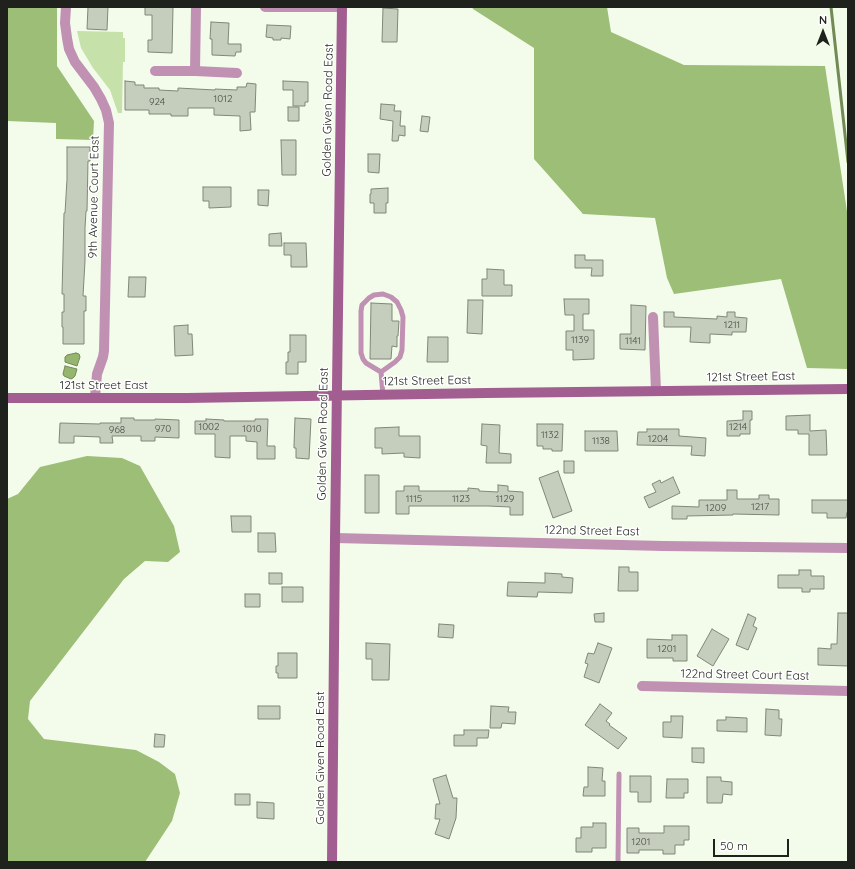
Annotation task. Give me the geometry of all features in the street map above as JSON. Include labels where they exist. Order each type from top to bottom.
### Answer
[{"type":"street","name":"9th Avenue Court East","points":[[66,7],[65,23],[69,49],[75,62],[94,86],[106,110],[109,123],[104,351],[97,374],[95,398]]},
{"type":"street","points":[[195,71],[196,7]]},
{"type":"street","points":[[265,7],[342,7]]},
{"type":"street","name":"Golden Given Road East","points":[[332,862],[334,538],[342,7]]},
{"type":"street","points":[[155,71],[237,73]]},
{"type":"street","points":[[653,316],[656,391]]},
{"type":"street","name":"121st Street East","points":[[7,398],[187,398],[493,392],[848,389]]},
{"type":"street","name":"122nd Street East","points":[[334,538],[663,546],[848,548]]},
{"type":"street","name":"122nd Street Court East","points":[[642,686],[848,690]]},
{"type":"lane","points":[[383,294],[391,296],[397,302],[403,317],[402,350],[400,357],[381,372],[363,360],[361,353],[361,311],[362,305],[369,298],[374,295],[383,294]]},
{"type":"lane","points":[[381,372],[383,395]]},
{"type":"lane","points":[[618,774],[618,862]]},
{"type":"shaded area","points":[[7,7],[57,7],[57,66],[94,121],[93,140],[56,139],[56,123],[7,121]]},
{"type":"shaded area","points":[[472,7],[607,7],[611,32],[684,65],[825,66],[848,218],[848,369],[807,368],[781,279],[674,294],[667,278],[655,218],[583,214],[534,159],[534,48]]},
{"type":"shaded area","points":[[77,31],[123,32],[123,38],[125,38],[125,62],[123,62],[122,113],[118,113],[110,90],[93,68],[81,48]]},
{"type":"shaded area","points":[[76,353],[79,354],[80,357],[77,366],[65,362],[65,357],[67,355]]},
{"type":"shaded area","points":[[65,366],[77,369],[73,378],[71,379],[64,376]]},
{"type":"shaded area","points":[[87,456],[122,458],[140,466],[174,526],[180,552],[168,562],[145,561],[124,579],[30,701],[28,719],[44,739],[136,750],[159,762],[175,774],[180,793],[172,821],[145,862],[7,862],[7,499],[18,494],[40,467]]},
{"type":"building","points":[[88,7],[108,7],[107,30],[87,29]]},
{"type":"building","points":[[145,7],[173,7],[172,53],[148,52],[148,40],[152,40],[152,15],[145,15]]},
{"type":"building","points":[[383,8],[398,9],[397,42],[382,42]]},
{"type":"building","points":[[211,22],[229,23],[228,44],[241,44],[241,52],[236,52],[235,56],[212,55],[212,39],[210,39]]},
{"type":"building","points":[[267,25],[291,26],[290,39],[281,38],[281,40],[273,40],[273,38],[266,37]]},
{"type":"building","points":[[125,81],[135,82],[135,85],[144,85],[144,88],[159,88],[159,90],[178,91],[178,88],[237,90],[237,87],[246,87],[247,83],[256,84],[255,112],[250,112],[251,130],[240,131],[240,116],[214,115],[214,108],[188,108],[188,116],[149,114],[149,110],[125,110]]},
{"type":"building","points":[[283,81],[308,82],[308,102],[305,102],[305,106],[293,106],[293,90],[283,90]]},
{"type":"building","points":[[381,104],[395,105],[394,111],[401,111],[400,126],[405,126],[405,136],[399,135],[398,141],[392,141],[393,121],[380,119]]},
{"type":"building","points":[[288,107],[299,107],[299,121],[288,121]]},
{"type":"building","points":[[422,116],[430,117],[428,132],[420,131]]},
{"type":"building","points":[[281,140],[296,140],[296,175],[282,175]]},
{"type":"building","points":[[67,147],[90,147],[85,228],[83,296],[86,296],[86,311],[84,311],[84,344],[63,344],[62,312],[64,312],[64,294],[62,294]]},
{"type":"building","points":[[368,154],[380,154],[379,173],[368,172]]},
{"type":"building","points":[[203,187],[231,187],[231,207],[209,208],[209,201],[203,201]]},
{"type":"building","points":[[388,188],[386,213],[374,213],[374,203],[370,203],[371,189]]},
{"type":"building","points":[[258,190],[269,190],[268,206],[258,205]]},
{"type":"building","points":[[281,233],[282,246],[269,246],[269,234]]},
{"type":"building","points":[[284,243],[306,243],[307,267],[291,267],[291,255],[284,255]]},
{"type":"building","points":[[575,255],[585,255],[585,260],[603,260],[603,276],[591,276],[592,268],[575,268]]},
{"type":"building","points":[[487,269],[504,270],[504,285],[512,285],[512,296],[482,296],[482,279],[487,279]]},
{"type":"building","points":[[129,277],[146,277],[145,297],[128,297]]},
{"type":"building","points":[[564,299],[589,299],[589,314],[583,314],[583,330],[594,330],[594,359],[573,360],[573,350],[566,350],[566,331],[574,331],[574,315],[565,315]]},
{"type":"building","points":[[468,300],[483,300],[482,334],[467,333]]},
{"type":"building","points":[[371,303],[392,304],[392,321],[399,321],[397,347],[392,346],[391,359],[370,359]]},
{"type":"building","points":[[631,305],[646,306],[645,350],[620,349],[620,334],[631,334]]},
{"type":"building","points":[[664,312],[674,312],[674,317],[717,319],[717,316],[727,317],[727,312],[735,312],[735,317],[747,318],[746,332],[732,332],[732,335],[710,334],[710,343],[690,342],[691,327],[664,327]]},
{"type":"building","points":[[188,325],[188,334],[192,334],[193,355],[175,356],[174,326]]},
{"type":"building","points":[[290,335],[306,335],[306,362],[298,362],[298,374],[286,374],[286,362],[288,362],[288,352],[290,352]]},
{"type":"building","points":[[428,337],[448,337],[448,362],[427,362]]},
{"type":"building","points":[[743,411],[752,411],[752,420],[750,420],[750,434],[727,436],[727,421],[743,420]]},
{"type":"building","points":[[810,415],[810,431],[826,430],[827,455],[809,455],[809,434],[798,434],[798,430],[786,430],[786,416]]},
{"type":"building","points":[[121,418],[134,418],[134,420],[179,420],[179,438],[155,437],[155,441],[141,441],[141,436],[112,436],[113,443],[100,443],[100,437],[74,436],[74,443],[59,443],[60,423],[121,423]]},
{"type":"building","points":[[295,418],[311,419],[309,459],[296,458],[296,448],[294,448]]},
{"type":"building","points":[[206,419],[224,421],[255,421],[255,419],[268,419],[267,446],[275,446],[275,459],[257,459],[257,442],[246,441],[246,436],[230,436],[230,458],[215,457],[215,434],[195,434],[195,421],[206,421]]},
{"type":"building","points":[[482,424],[500,425],[499,453],[511,454],[511,463],[486,463],[487,446],[481,445]]},
{"type":"building","points":[[537,424],[563,424],[562,451],[552,451],[552,449],[543,449],[543,446],[537,446]]},
{"type":"building","points":[[399,427],[399,436],[420,436],[420,458],[404,457],[404,453],[382,454],[382,448],[375,448],[375,428]]},
{"type":"building","points":[[647,429],[679,429],[679,436],[706,438],[705,456],[691,455],[692,446],[637,445],[638,432],[647,432]]},
{"type":"building","points":[[585,431],[617,431],[618,451],[585,451]]},
{"type":"building","points":[[564,461],[574,461],[574,473],[564,473]]},
{"type":"building","points":[[558,471],[572,511],[553,518],[539,478]]},
{"type":"building","points":[[365,475],[379,475],[379,513],[365,513]]},
{"type":"building","points":[[673,477],[680,493],[649,508],[644,497],[656,492],[652,484],[660,480],[661,483]]},
{"type":"building","points":[[498,485],[508,486],[508,491],[523,492],[523,515],[510,515],[510,507],[488,506],[409,506],[409,514],[396,514],[396,491],[404,491],[404,486],[419,486],[419,491],[468,491],[468,488],[479,489],[479,491],[498,492]]},
{"type":"building","points":[[727,490],[737,490],[737,499],[759,499],[759,495],[769,495],[769,499],[779,499],[779,515],[733,514],[687,516],[687,519],[672,519],[672,506],[699,507],[699,500],[727,500]]},
{"type":"building","points":[[812,500],[848,500],[848,512],[846,518],[827,518],[827,513],[812,513]]},
{"type":"building","points":[[231,516],[251,516],[251,532],[232,532]]},
{"type":"building","points":[[258,533],[275,533],[276,552],[258,552]]},
{"type":"building","points":[[619,567],[629,567],[629,572],[638,572],[638,591],[618,591]]},
{"type":"building","points":[[799,570],[811,570],[811,576],[824,576],[824,589],[810,589],[810,592],[802,592],[802,588],[778,588],[778,575],[799,575]]},
{"type":"building","points":[[269,573],[282,573],[282,584],[269,584]]},
{"type":"building","points":[[545,573],[562,574],[562,577],[573,578],[572,593],[538,592],[537,597],[507,596],[508,582],[545,583]]},
{"type":"building","points":[[282,587],[303,587],[303,602],[282,602]]},
{"type":"building","points":[[245,594],[260,594],[260,607],[245,607]]},
{"type":"building","points":[[604,613],[604,622],[595,622],[594,614]]},
{"type":"building","points":[[838,613],[848,613],[848,666],[818,665],[818,648],[831,649],[831,644],[837,644]]},
{"type":"building","points":[[748,614],[756,618],[753,626],[757,628],[748,650],[736,645]]},
{"type":"building","points":[[439,624],[454,625],[453,638],[438,637]]},
{"type":"building","points":[[712,629],[729,639],[713,666],[697,656]]},
{"type":"building","points":[[672,635],[687,635],[687,661],[673,661],[673,658],[647,658],[647,639],[672,640]]},
{"type":"building","points":[[366,643],[390,644],[389,680],[372,680],[372,659],[366,659]]},
{"type":"building","points":[[598,643],[612,648],[599,683],[584,677],[588,664],[585,663],[588,653],[594,654]]},
{"type":"building","points":[[278,653],[297,653],[297,678],[278,678],[276,666],[278,666]]},
{"type":"building","points":[[600,704],[612,713],[606,721],[610,724],[609,725],[627,738],[618,749],[585,725]]},
{"type":"building","points":[[258,706],[280,706],[280,719],[258,719]]},
{"type":"building","points":[[491,706],[509,707],[508,712],[516,712],[515,724],[502,723],[501,728],[490,728]]},
{"type":"building","points":[[766,709],[779,710],[779,719],[782,719],[781,736],[765,735]]},
{"type":"building","points":[[671,716],[683,716],[682,738],[663,737],[663,722],[671,722]]},
{"type":"building","points":[[726,717],[747,718],[747,732],[717,731],[717,720],[726,720]]},
{"type":"building","points":[[464,730],[489,730],[488,738],[477,738],[477,746],[454,746],[454,735],[464,735]]},
{"type":"building","points":[[155,734],[165,735],[164,747],[154,747]]},
{"type":"building","points":[[692,748],[704,748],[704,763],[692,762]]},
{"type":"building","points":[[588,767],[603,768],[602,781],[605,781],[605,796],[583,796],[584,787],[588,787]]},
{"type":"building","points":[[446,775],[453,798],[457,798],[456,818],[449,839],[435,834],[440,819],[435,819],[436,804],[440,804],[433,779]]},
{"type":"building","points":[[630,776],[651,776],[651,802],[638,802],[638,792],[630,792]]},
{"type":"building","points":[[707,777],[721,777],[721,781],[732,782],[732,795],[723,794],[722,803],[707,803]]},
{"type":"building","points":[[667,779],[688,779],[688,793],[684,793],[684,798],[666,798]]},
{"type":"building","points":[[235,794],[250,794],[250,805],[235,805]]},
{"type":"building","points":[[257,802],[274,803],[274,819],[257,818]]},
{"type":"building","points":[[593,823],[606,823],[606,848],[592,848],[592,852],[576,852],[576,838],[581,838],[581,827],[593,827]]},
{"type":"building","points":[[664,826],[689,826],[689,840],[684,840],[684,845],[675,845],[675,854],[663,854],[663,850],[639,850],[639,853],[627,853],[627,828],[639,828],[639,833],[664,833]]},
{"type":"waterway","points":[[831,7],[848,162]]}]
